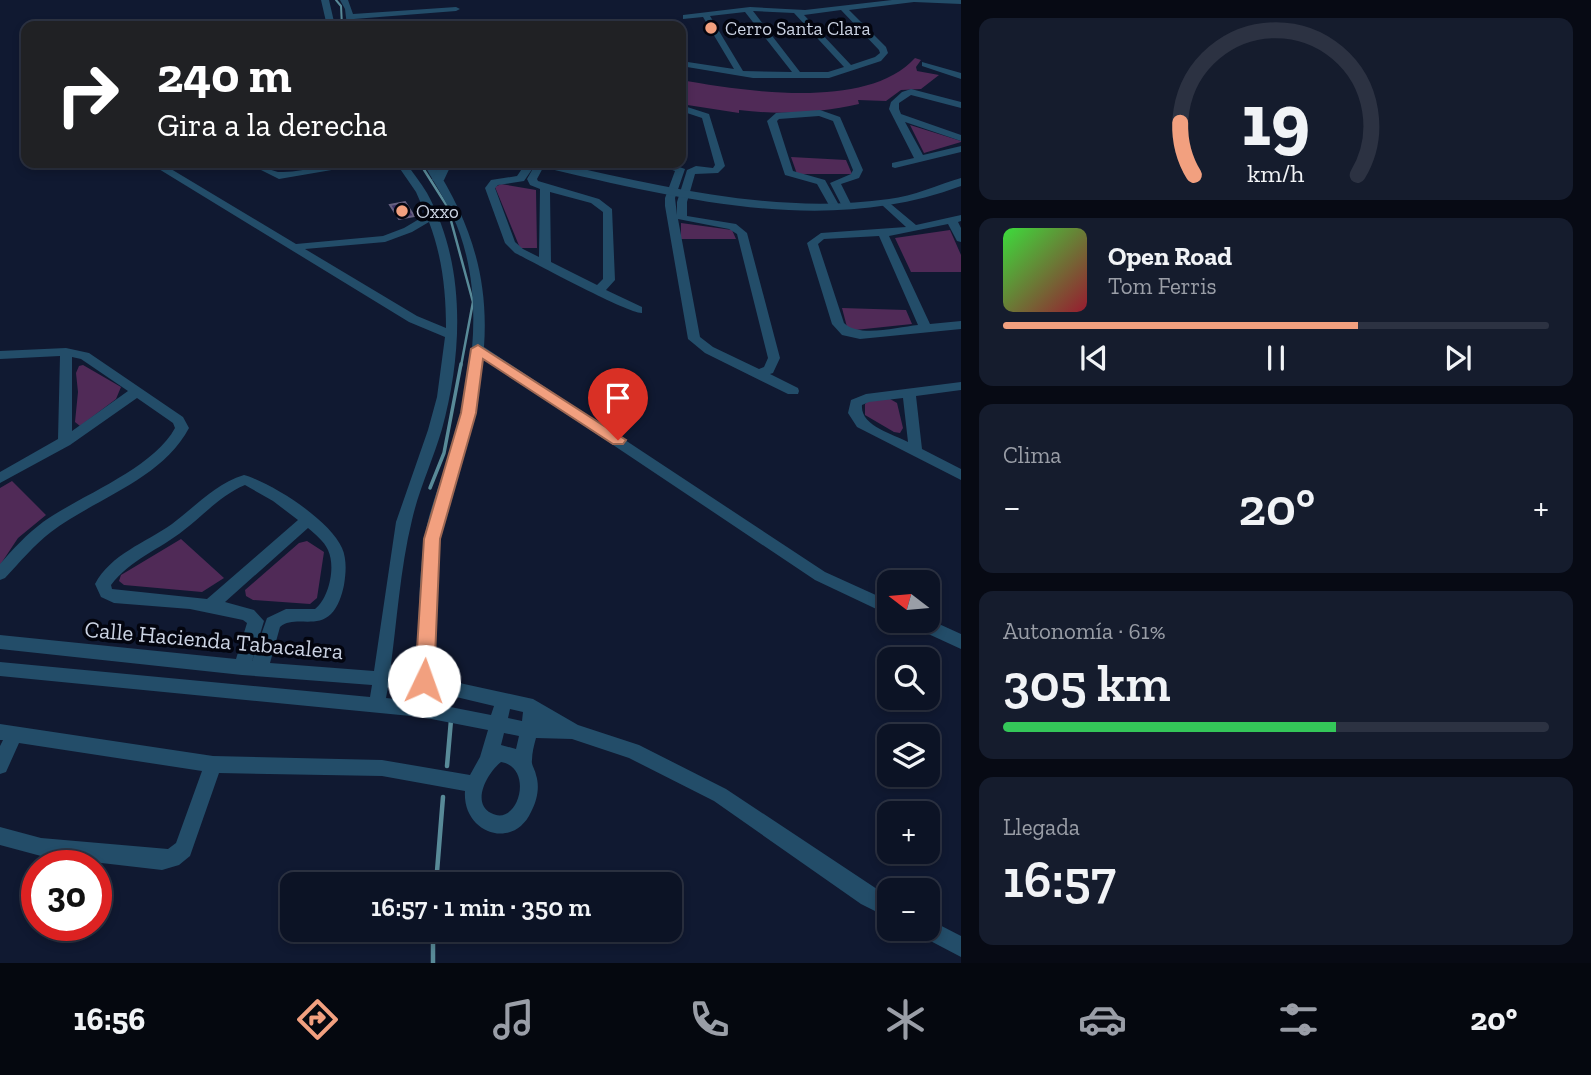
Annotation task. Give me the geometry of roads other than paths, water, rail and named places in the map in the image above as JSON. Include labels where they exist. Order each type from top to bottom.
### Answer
[{"type":"street","points":[[325,0],[330,21]]},
{"type":"street","points":[[344,0],[350,21],[380,20],[456,9]]},
{"type":"street","points":[[686,17],[748,10],[802,11],[918,0],[961,2]]},
{"type":"street","points":[[686,65],[740,73],[834,75],[878,59],[884,53],[842,7]]},
{"type":"street","points":[[748,10],[798,75]]},
{"type":"street","points":[[802,11],[798,15],[850,69]]},
{"type":"street","points":[[705,15],[740,73]]},
{"type":"street","points":[[925,64],[961,76]]},
{"type":"street","points":[[920,160],[894,104],[908,92],[961,105]]},
{"type":"street","points":[[678,192],[692,170],[715,171],[720,166],[706,116],[686,110]]},
{"type":"street","points":[[820,113],[837,118],[858,170],[855,176],[835,183],[841,207],[821,182],[793,176],[787,171],[772,121],[776,116],[820,113]]},
{"type":"street","points":[[898,116],[961,138]]},
{"type":"street","points":[[895,165],[960,150]]},
{"type":"street","points":[[162,168],[414,319],[452,335]]},
{"type":"street","points":[[262,168],[279,176],[338,168]]},
{"type":"street","points":[[377,704],[400,537],[440,410],[452,335],[447,265],[433,215],[418,184],[405,168]]},
{"type":"street","points":[[421,709],[432,539],[468,413],[478,349],[478,310],[468,243],[456,212],[431,168]]},
{"type":"street","points":[[438,180],[442,168]]},
{"type":"street","points":[[528,168],[520,179],[495,182],[490,188],[513,247],[638,310]]},
{"type":"street","points":[[539,168],[533,182],[545,188],[595,201],[606,207],[610,280],[598,291]]},
{"type":"street","points":[[565,168],[678,192],[771,204],[841,207],[891,202],[961,182]]},
{"type":"street","points":[[679,168],[677,218],[694,340],[793,391]]},
{"type":"street","points":[[545,188],[545,264]]},
{"type":"street","points":[[891,202],[919,228]]},
{"type":"street","points":[[296,247],[385,239],[408,230],[433,215]]},
{"type":"street","points":[[677,218],[732,226],[742,233],[774,358],[769,370],[759,374]]},
{"type":"street","points":[[961,239],[956,220],[883,234],[827,235],[813,240],[838,324],[846,332],[860,335],[961,325]]},
{"type":"street","points":[[883,234],[926,329]]},
{"type":"street","points":[[478,349],[820,576],[877,602]]},
{"type":"street","points":[[65,442],[66,352]]},
{"type":"street","points":[[0,355],[66,352],[85,356],[178,420],[182,428],[175,441],[129,477],[44,529],[0,574]]},
{"type":"street","points":[[961,386],[861,400],[855,406],[855,417],[862,424],[961,475]]},
{"type":"street","points":[[0,478],[65,442],[137,391]]},
{"type":"street","points":[[909,393],[916,453]]},
{"type":"street","points":[[242,668],[256,621],[253,616],[242,611],[209,606],[114,597],[106,593],[103,584],[118,565],[177,528],[236,482],[259,484],[307,521],[336,549],[338,557],[332,596],[322,613],[277,618],[273,622],[260,669]]},
{"type":"street","points":[[209,606],[307,521]]},
{"type":"street","points":[[940,632],[961,642]]},
{"type":"street","name":"Calle Hacienda Tabacalera","points":[[0,642],[242,668],[424,681],[533,707],[572,731]]},
{"type":"street","points":[[0,669],[234,693],[377,704],[498,722],[528,730],[572,731],[633,751],[720,795],[877,902]]},
{"type":"street","points":[[489,758],[504,699]]},
{"type":"street","points":[[522,763],[533,707]]},
{"type":"street","points":[[0,766],[7,733],[213,764],[382,768],[475,784]]},
{"type":"street","points":[[499,753],[515,757],[522,763],[529,781],[527,800],[518,818],[504,826],[490,824],[480,817],[475,805],[475,784],[481,766],[499,753]]},
{"type":"street","points":[[0,836],[41,847],[162,860],[172,858],[183,849],[213,764]]},
{"type":"street","points":[[940,936],[961,947]]},
{"type":"waterway","points":[[336,0],[341,6],[342,21]]},
{"type":"waterway","points":[[423,168],[447,206],[473,302],[461,366]]},
{"type":"waterway","points":[[430,488],[444,453],[461,364]]},
{"type":"waterway","points":[[447,766],[451,720]]},
{"type":"waterway","points":[[437,872],[443,797]]},
{"type":"waterway","points":[[433,942],[433,963]]},
{"type":"place","name":"Cerro Santa Clara","points":[[711,28]]},
{"type":"place","name":"Oxxo","points":[[402,211]]}]
